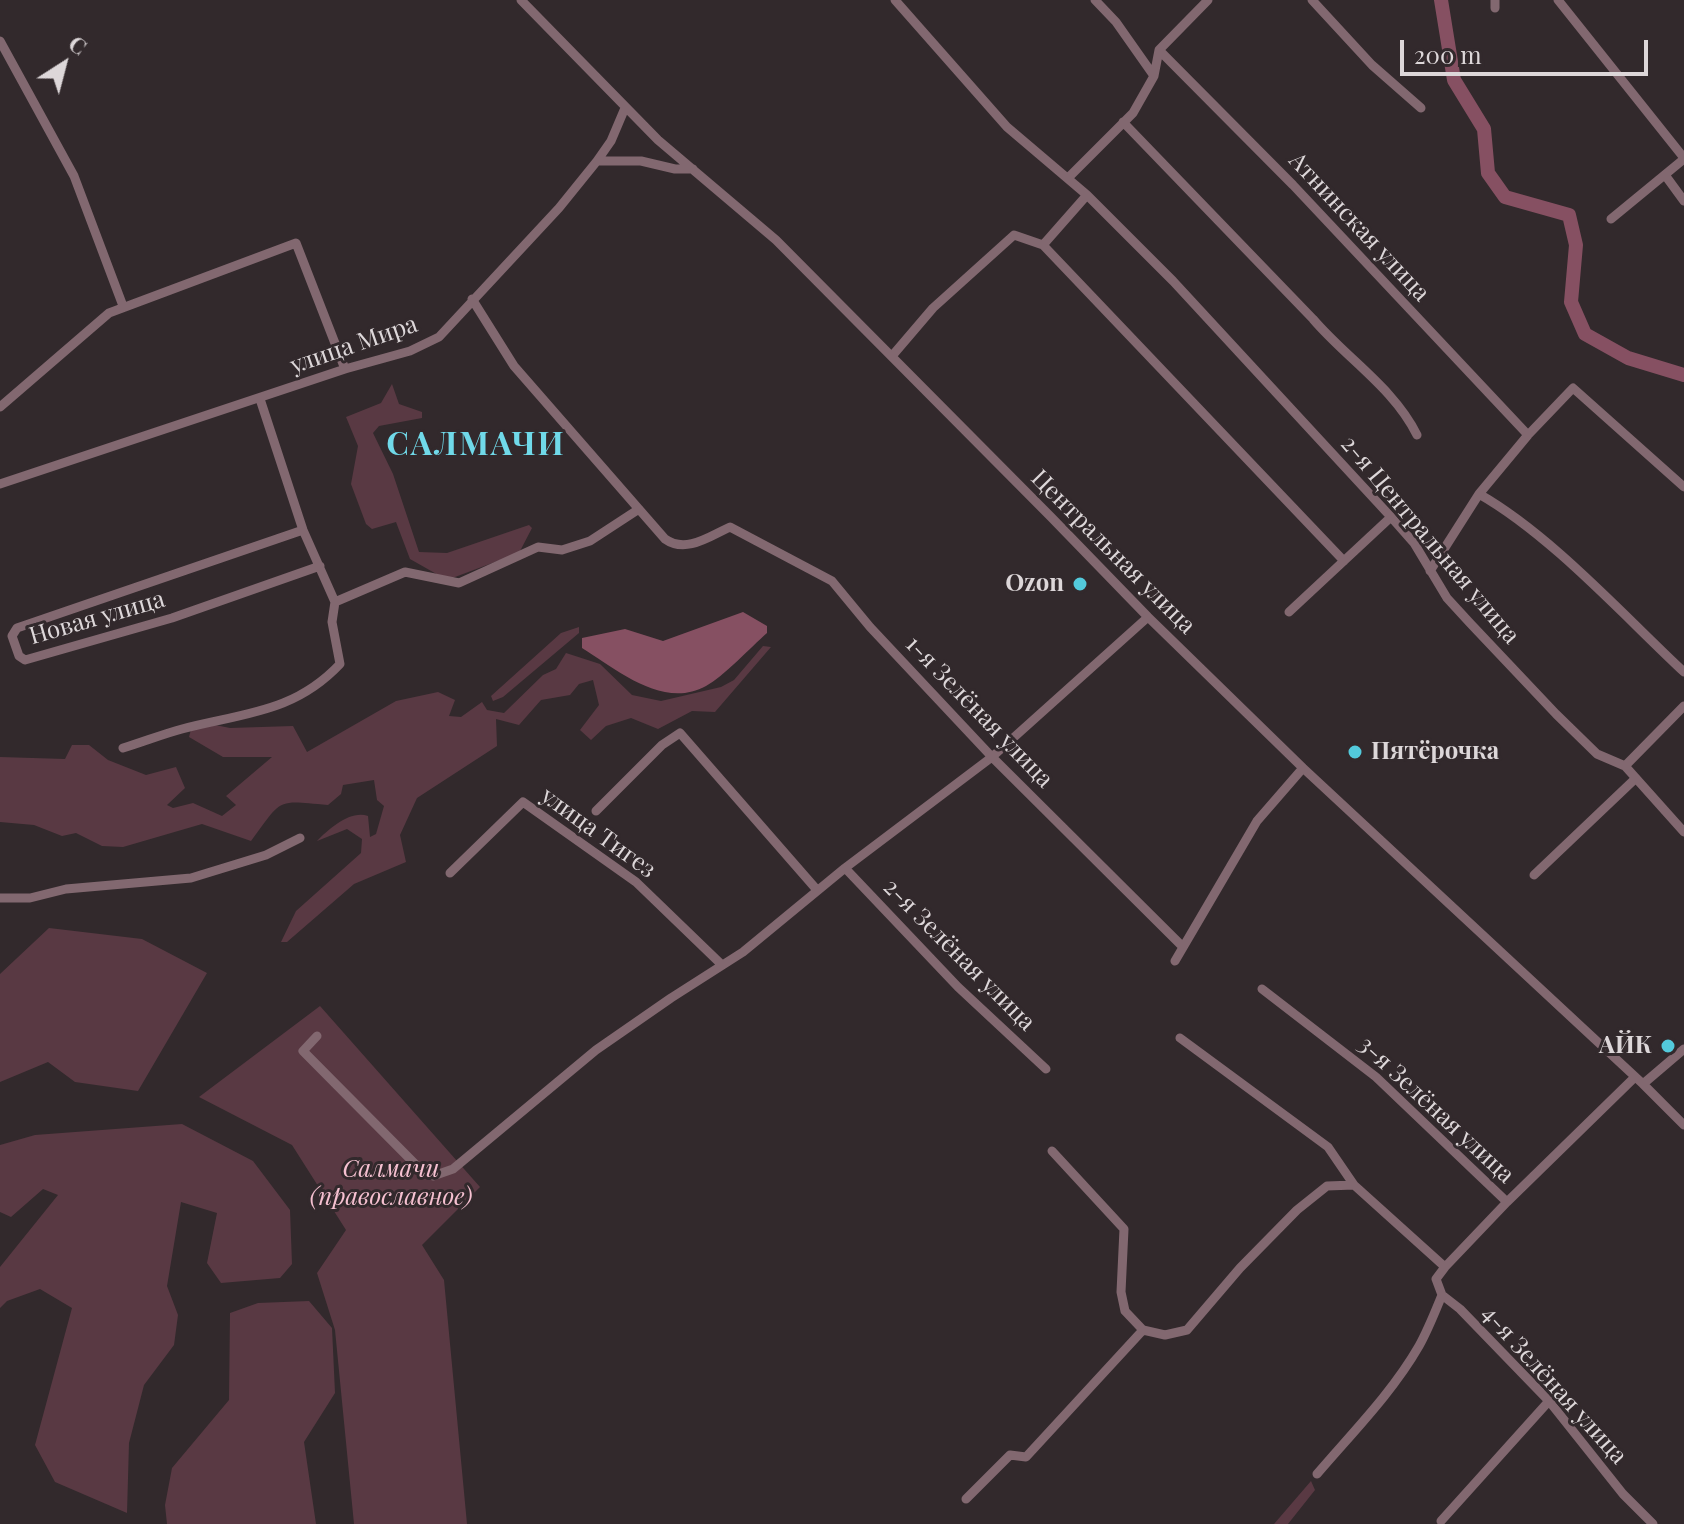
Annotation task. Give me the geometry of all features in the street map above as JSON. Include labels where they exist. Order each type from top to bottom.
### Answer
[{"type":"street","name":"Центральная улица","points":[[521,0],[658,140],[776,240],[1148,617],[1303,768],[1684,1125]]},
{"type":"street","name":"2-я Центральная улица","points":[[895,0],[1007,127],[1087,195],[1173,281],[1414,543],[1447,598],[1556,714],[1597,754],[1625,766],[1684,832]]},
{"type":"street","points":[[1095,0],[1116,22],[1154,76]]},
{"type":"street","points":[[1068,178],[1133,113],[1154,76],[1159,50],[1208,0]]},
{"type":"street","points":[[1312,0],[1372,65],[1421,108]]},
{"type":"street","points":[[1558,0],[1684,158],[1611,219]]},
{"type":"street","points":[[0,41],[74,176],[123,306]]},
{"type":"street","name":"Атнинская улица","points":[[1159,50],[1293,185],[1528,435]]},
{"type":"street","name":"улица Мира","points":[[0,484],[345,369],[410,351],[439,337],[559,208],[611,141],[625,108]]},
{"type":"street","points":[[1123,122],[1334,344],[1392,399],[1409,418],[1417,435]]},
{"type":"street","points":[[597,161],[641,161],[675,169],[694,169]]},
{"type":"street","points":[[1665,175],[1684,201]]},
{"type":"street","points":[[1043,245],[1087,195]]},
{"type":"street","points":[[892,356],[933,308],[1014,235],[1043,245],[1344,561]]},
{"type":"street","points":[[1,405],[109,313],[296,243],[345,369]]},
{"type":"street","points":[[335,602],[405,572],[459,583],[538,547],[562,550],[590,541],[639,509],[514,366],[472,299]]},
{"type":"street","points":[[1430,571],[1479,494],[1528,435],[1573,388],[1684,487]]},
{"type":"street","points":[[123,748],[183,728],[283,704],[321,684],[340,664],[332,622],[335,602],[303,530],[260,399]]},
{"type":"street","points":[[1479,494],[1558,554],[1684,672]]},
{"type":"street","name":"1-я Зелёная улица","points":[[639,509],[675,546],[688,546],[730,527],[832,581],[870,627],[992,757],[1183,947]]},
{"type":"street","points":[[1289,612],[1391,517]]},
{"type":"street","name":"Новая улица","points":[[303,530],[17,628],[12,636],[19,656],[25,660],[172,618],[320,566]]},
{"type":"street","points":[[317,1036],[303,1051],[418,1167],[433,1176],[453,1169],[596,1050],[743,952],[845,868],[992,757],[1148,617]]},
{"type":"street","points":[[1625,766],[1684,706]]},
{"type":"street","points":[[596,811],[662,745],[680,733],[817,890]]},
{"type":"street","points":[[1175,961],[1257,821],[1303,768]]},
{"type":"street","points":[[1534,875],[1636,778]]},
{"type":"street","name":"улица Тигез","points":[[450,873],[523,802],[636,882],[722,965]]},
{"type":"street","points":[[0,898],[30,898],[66,889],[191,878],[266,855],[300,838]]},
{"type":"street","name":"2-я Зелёная улица","points":[[845,868],[958,987],[1046,1069]]},
{"type":"street","name":"3-я Зелёная улица","points":[[1262,989],[1376,1077],[1507,1202]]},
{"type":"street","points":[[1180,1038],[1328,1147],[1354,1185],[1445,1267],[1436,1279],[1442,1295],[1420,1345],[1317,1474]]},
{"type":"street","name":"3-я Зелёная улица","points":[[1445,1267],[1507,1202],[1639,1081],[1684,1049]]},
{"type":"street","points":[[1052,1151],[1124,1229],[1121,1292],[1125,1311],[1143,1330],[1165,1335],[1187,1330],[1240,1268],[1297,1210],[1327,1186],[1354,1185]]},
{"type":"street","name":"4-я Зелёная улица","points":[[1442,1295],[1460,1309],[1549,1401],[1623,1494],[1653,1524]]},
{"type":"street","points":[[966,1499],[1010,1455],[1026,1457],[1143,1330]]},
{"type":"street","points":[[1441,1521],[1480,1474],[1549,1401]]},
{"type":"green space","points":[[392,384],[399,404],[422,412],[422,418],[379,426],[373,433],[393,474],[419,552],[447,553],[529,525],[532,528],[519,553],[447,580],[410,559],[396,522],[372,529],[366,524],[351,484],[358,446],[346,417],[381,403]]},
{"type":"green space","points":[[579,627],[579,633],[503,697],[493,701],[491,696],[561,633]]},
{"type":"green space","points":[[763,646],[771,647],[715,712],[692,711],[658,729],[631,718],[606,726],[591,740],[580,730],[599,705],[593,680],[579,684],[570,695],[541,700],[519,725],[496,719],[497,746],[417,798],[400,835],[406,862],[354,884],[287,942],[281,942],[296,911],[361,853],[362,839],[347,829],[317,841],[347,818],[361,815],[368,816],[370,837],[376,834],[384,806],[377,800],[374,780],[343,785],[341,794],[328,805],[298,802],[282,805],[275,809],[251,841],[202,824],[123,847],[102,846],[76,833],[62,836],[34,825],[0,822],[0,757],[65,759],[72,745],[89,745],[108,760],[146,775],[176,767],[185,788],[167,805],[173,808],[193,803],[222,816],[236,805],[226,796],[272,757],[223,757],[189,737],[192,726],[200,722],[230,728],[293,726],[307,752],[396,701],[438,692],[455,700],[449,716],[461,717],[482,702],[487,710],[504,713],[543,675],[556,669],[566,653],[600,664],[632,695],[661,701],[721,687],[734,680]]},
{"type":"green space","points":[[49,928],[142,939],[207,973],[138,1091],[75,1082],[48,1062],[0,1082],[0,974]]},
{"type":"green space","name":"Салмачи (православное)","points":[[320,1006],[480,1187],[422,1245],[444,1280],[467,1524],[354,1524],[335,1330],[317,1273],[346,1230],[292,1145],[199,1097]]},
{"type":"green space","points":[[182,1124],[253,1161],[290,1210],[292,1264],[280,1278],[221,1283],[207,1263],[217,1213],[181,1202],[167,1286],[178,1315],[174,1345],[144,1385],[129,1443],[127,1513],[55,1482],[35,1445],[72,1308],[40,1289],[7,1301],[0,1308],[0,1267],[58,1195],[43,1189],[11,1217],[0,1212],[0,1145],[35,1135]]},
{"type":"green space","points":[[309,1301],[332,1328],[335,1393],[304,1442],[316,1524],[167,1524],[165,1505],[172,1468],[229,1400],[230,1313],[258,1303]]},
{"type":"green space","points":[[1311,1481],[1315,1490],[1288,1524],[1274,1524]]},
{"type":"shaded area","points":[[743,612],[767,626],[767,633],[713,682],[690,692],[673,693],[641,684],[582,648],[582,638],[625,629],[663,641]]},
{"type":"waterway","points":[[1441,0],[1454,80],[1484,129],[1488,173],[1505,197],[1569,215],[1576,245],[1571,302],[1585,334],[1628,358],[1684,375]]},
{"type":"place","name":"Ozon","points":[[1080,584]]},
{"type":"place","name":"Пятёрочка","points":[[1355,752]]},
{"type":"place","name":"АЙК","points":[[1668,1046]]},
{"type":"district","name":"САЛМАЧИ","points":[[476,445]]}]
